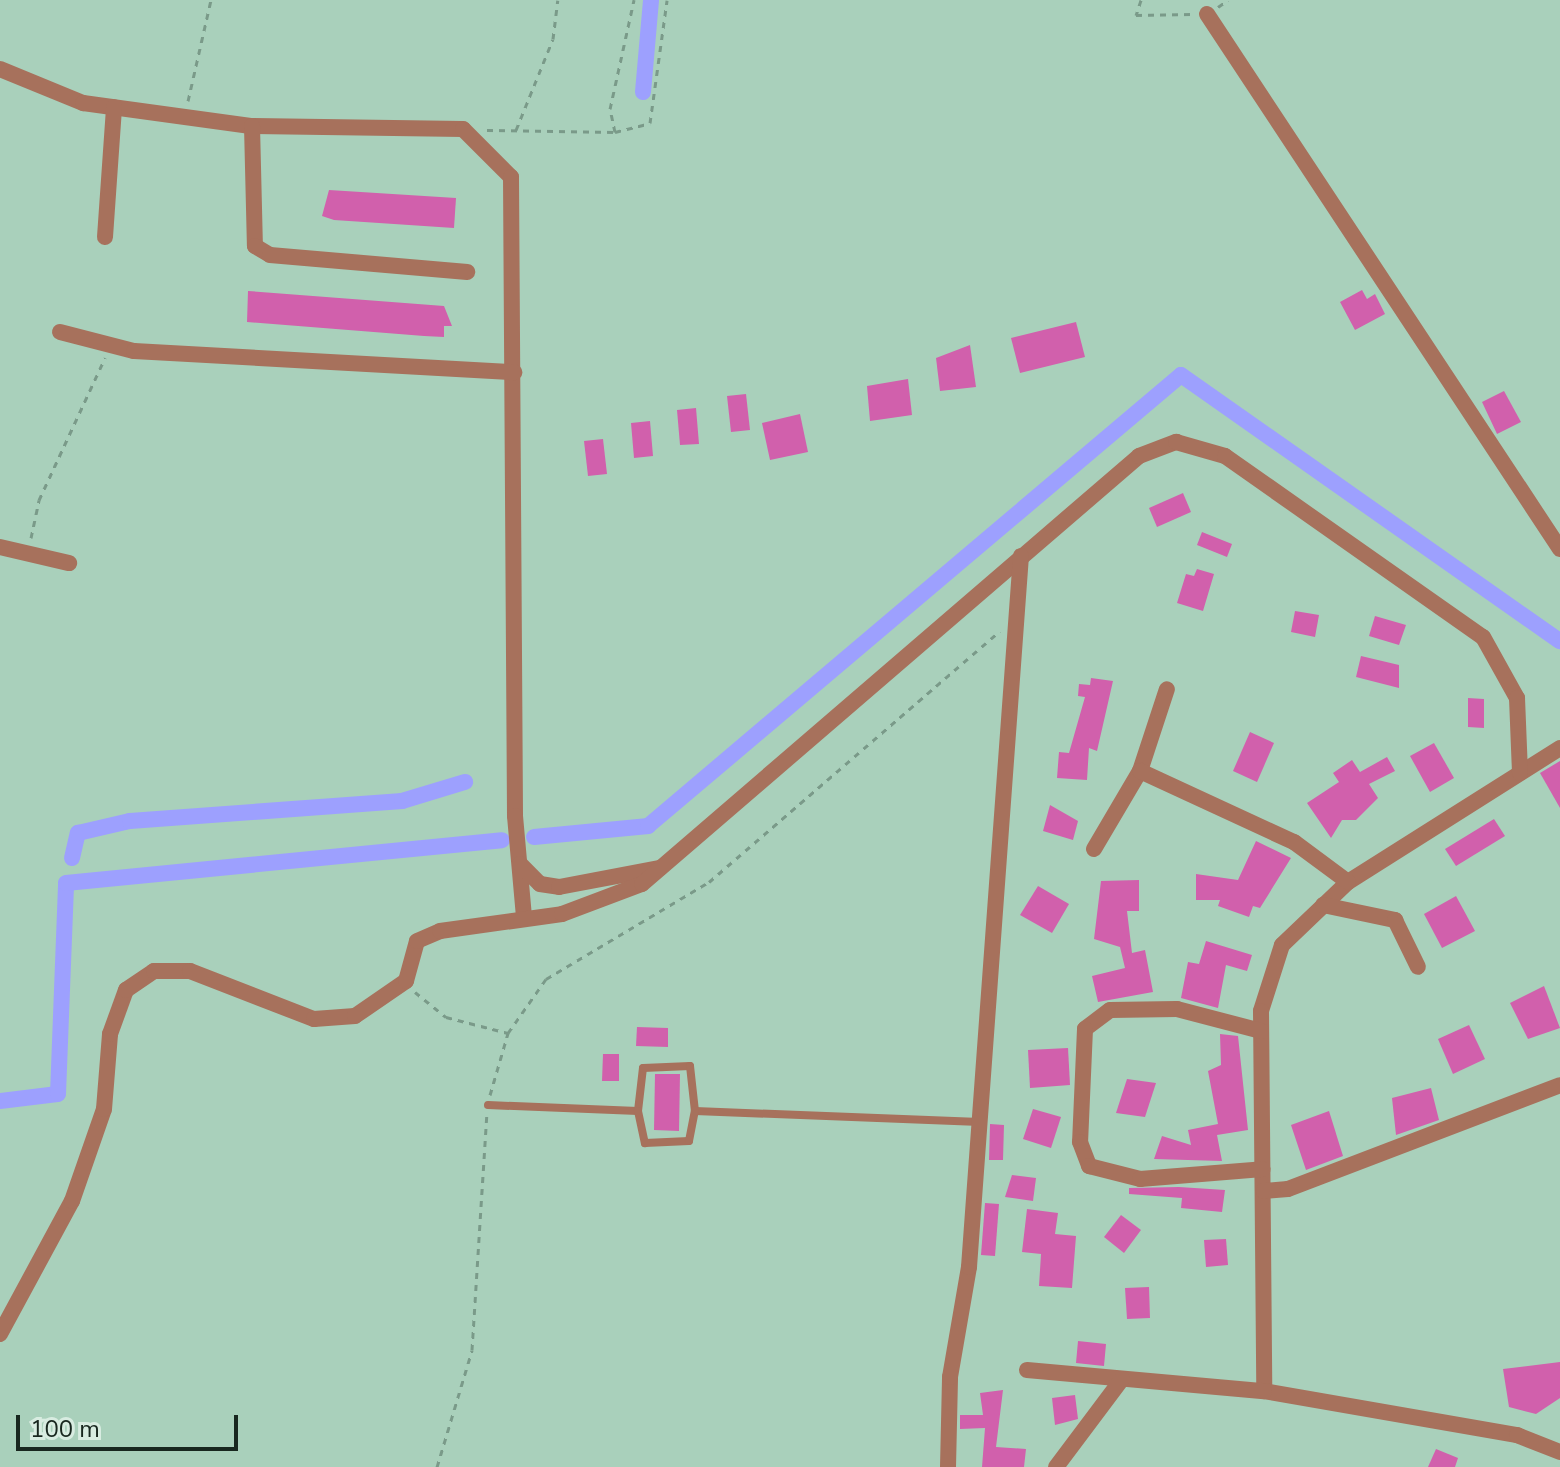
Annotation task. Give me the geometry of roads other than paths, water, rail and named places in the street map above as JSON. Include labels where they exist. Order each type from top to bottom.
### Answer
[{"type":"street","points":[[1207,14],[1560,549]]},
{"type":"street","points":[[0,69],[83,103],[252,126],[463,129],[511,177],[520,864],[524,916]]},
{"type":"street","points":[[105,237],[114,107]]},
{"type":"street","points":[[252,126],[255,246],[270,255],[467,272]]},
{"type":"street","points":[[60,332],[110,345],[514,372]]},
{"type":"street","points":[[0,1334],[72,1201],[104,1109],[110,1034],[126,990],[154,971],[190,971],[314,1019],[355,1016],[406,981],[417,941],[524,916],[562,914],[613,896],[662,867],[1139,456],[1176,442],[1225,456],[1483,637],[1517,698],[1520,773]]},
{"type":"street","points":[[0,547],[69,563]]},
{"type":"street","points":[[948,1467],[950,1377],[969,1267],[981,1122],[1021,613],[1021,556]]},
{"type":"street","points":[[1094,849],[1140,771],[1167,689]]},
{"type":"street","points":[[1264,1391],[1261,1031],[1282,945],[1348,882],[1560,748]]},
{"type":"street","points":[[1140,771],[1294,842],[1348,882]]},
{"type":"street","points":[[520,864],[540,884],[559,887],[662,867]]},
{"type":"street","points":[[1323,905],[1395,920],[1418,967]]},
{"type":"street","points":[[1261,1031],[1177,1009],[1110,1010],[1085,1029],[1080,1142],[1089,1166],[1140,1179],[1263,1169]]},
{"type":"street","points":[[1264,1191],[1288,1189],[1560,1085]]},
{"type":"street","points":[[1027,1370],[1264,1391],[1517,1435],[1560,1452]]},
{"type":"street","points":[[1056,1467],[1122,1379]]},
{"type":"lane","points":[[690,1066],[695,1111],[689,1141],[645,1143],[638,1111],[643,1068],[690,1066]]},
{"type":"lane","points":[[488,1105],[638,1111]]},
{"type":"lane","points":[[695,1111],[981,1122]]},
{"type":"waterway","points":[[643,92],[651,0]]},
{"type":"waterway","points":[[534,837],[648,826],[1181,375],[1560,641]]},
{"type":"waterway","points":[[72,858],[78,833],[130,821],[402,801],[465,782]]},
{"type":"waterway","points":[[0,1101],[58,1094],[66,883],[502,840]]}]
